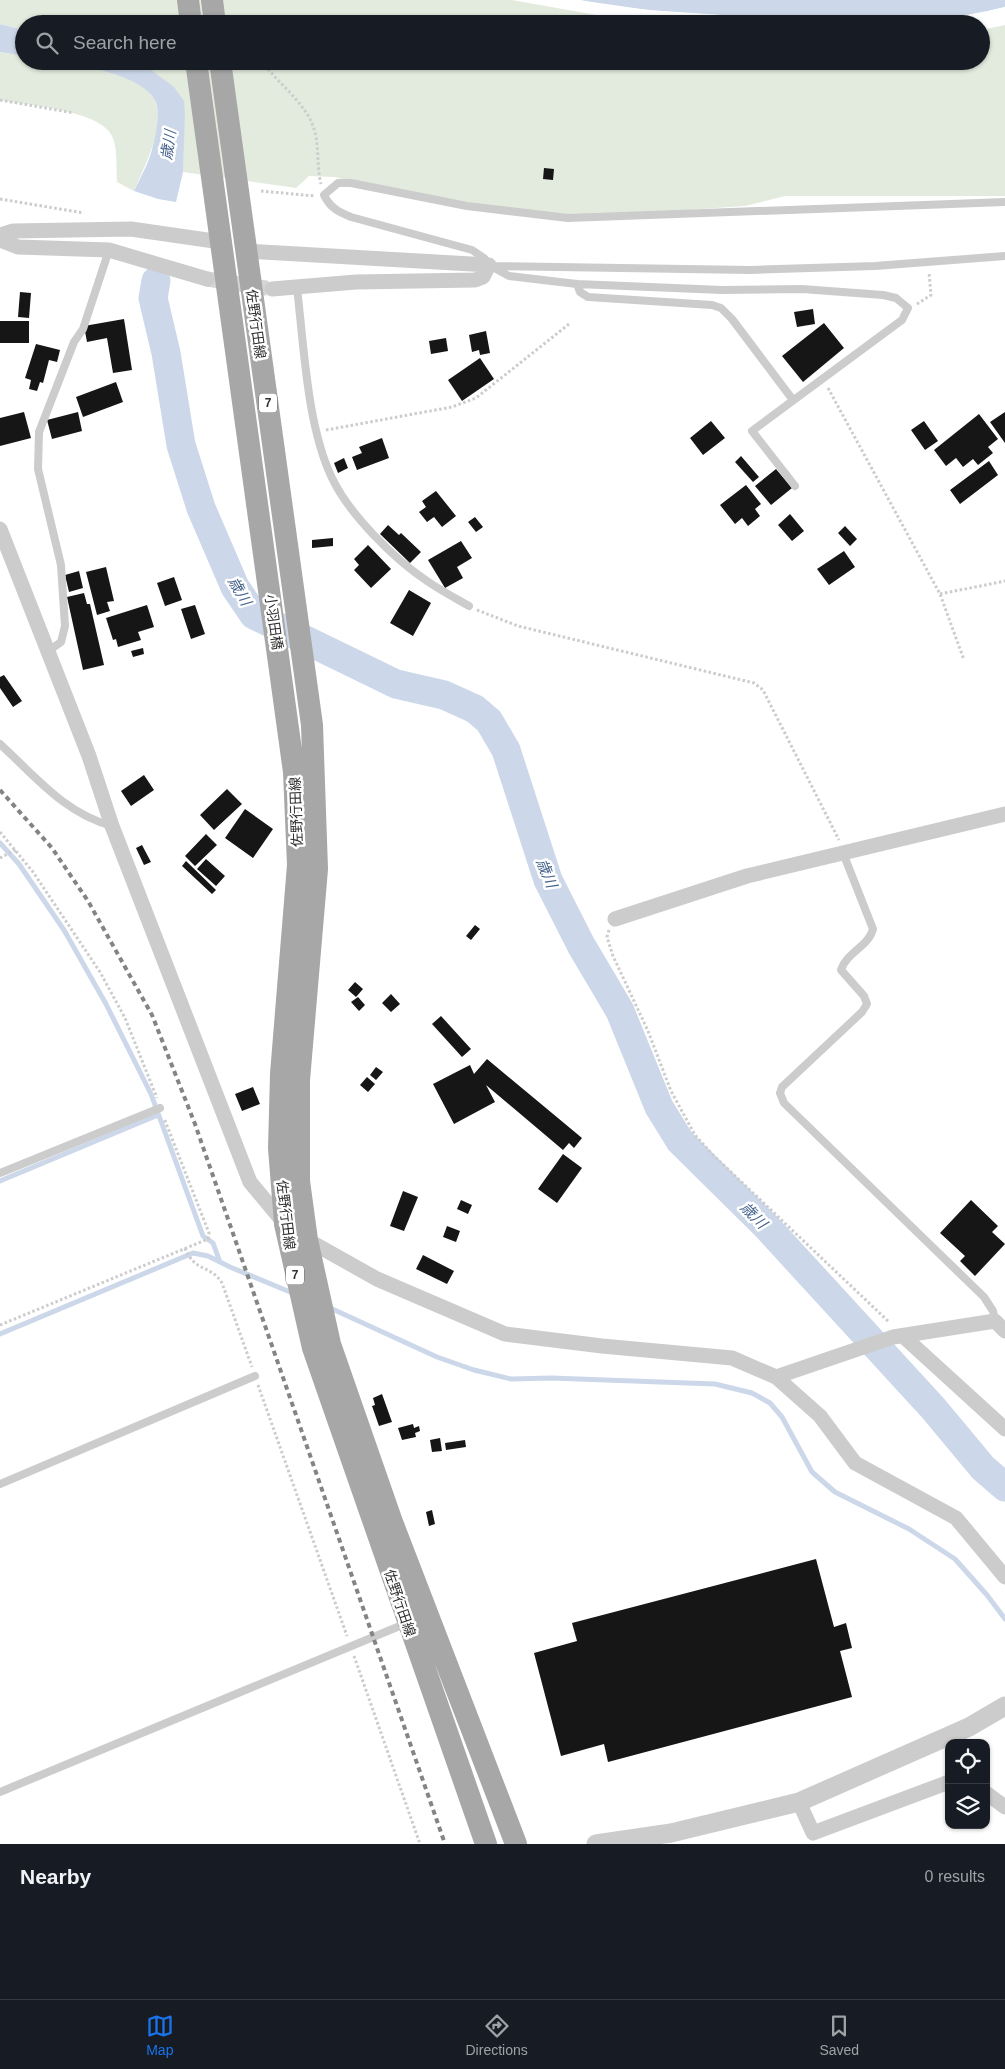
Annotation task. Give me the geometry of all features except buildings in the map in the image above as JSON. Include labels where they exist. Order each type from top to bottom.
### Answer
[{"type":"main road","points":[[188,0],[190,15]]},
{"type":"main road","points":[[212,0],[214,15]]},
{"type":"main road","name":"佐野行田線","points":[[197,70],[267,567]]},
{"type":"main road","name":"佐野行田線","points":[[221,70],[294,586]]},
{"type":"main road","name":"小羽田橋","points":[[267,567],[282,677]]},
{"type":"main road","name":"小羽田橋","points":[[294,586],[308,688]]},
{"type":"main road","name":"佐野行田線","points":[[282,677],[294,772],[298,865],[281,1074],[279,1148],[285,1224],[313,1348],[407,1624],[486,1844]]},
{"type":"main road","name":"佐野行田線","points":[[308,688],[312,725],[317,848],[299,1080],[299,1181],[307,1240],[328,1335],[346,1391],[392,1522],[516,1844]]},
{"type":"street","points":[[0,235],[13,231],[130,230],[221,242]]},
{"type":"street","points":[[0,240],[26,248],[108,250],[207,279]]},
{"type":"street","points":[[246,251],[489,266],[483,277],[475,280],[356,282],[272,289]]},
{"type":"street","points":[[0,529],[89,756],[112,826],[250,1182],[285,1224],[307,1240],[377,1279],[505,1334],[602,1346],[732,1358],[776,1377],[820,1416],[855,1463],[956,1518],[1005,1577]]},
{"type":"street","points":[[615,919],[747,876],[1005,814]]},
{"type":"street","points":[[776,1377],[898,1336],[1000,1326]]},
{"type":"street","points":[[898,1336],[1005,1429]]},
{"type":"street","points":[[596,1844],[671,1833],[799,1802],[969,1727],[1005,1706]]},
{"type":"street","points":[[799,1802],[813,1833],[945,1784]]},
{"type":"street","points":[[990,1796],[1005,1807]]},
{"type":"lane","points":[[795,486],[752,431],[821,378],[902,320],[908,308],[903,302],[896,298],[882,295],[811,290],[722,290],[576,284],[508,276],[489,266],[484,258],[472,250],[351,217],[329,204],[324,195],[338,184],[352,183],[467,206],[568,218],[1005,202]]},
{"type":"lane","points":[[47,652],[61,642],[65,626],[60,565],[38,469],[39,432],[74,342],[83,329],[108,250]]},
{"type":"lane","points":[[489,266],[750,270],[875,266],[1005,256]]},
{"type":"lane","points":[[576,284],[580,292],[588,297],[712,305],[721,308],[732,319],[793,400]]},
{"type":"lane","points":[[297,288],[312,410],[332,478],[349,504],[373,533],[425,580],[469,606]]},
{"type":"lane","points":[[0,744],[69,807],[91,820],[112,826]]},
{"type":"lane","points":[[843,852],[873,929],[871,936],[845,961],[841,970],[864,996],[866,1004],[862,1012],[782,1088],[780,1097],[823,1144],[984,1296],[1000,1326]]},
{"type":"lane","points":[[0,1173],[160,1108]]},
{"type":"lane","points":[[0,1484],[255,1376]]},
{"type":"lane","points":[[0,1792],[407,1624]]},
{"type":"path","points":[[261,191],[324,195],[317,171],[316,137],[313,125],[307,113],[274,79],[268,70]]},
{"type":"path","points":[[0,100],[74,113]]},
{"type":"path","points":[[0,198],[92,215]]},
{"type":"path","points":[[929,269],[930,295]]},
{"type":"path","points":[[318,431],[452,407],[476,398],[569,324]]},
{"type":"path","points":[[821,378],[836,400],[940,594],[964,660]]},
{"type":"path","points":[[940,594],[1005,581]]},
{"type":"path","points":[[469,606],[518,626],[754,683],[762,690],[838,836],[843,852]]},
{"type":"path","points":[[0,832],[17,849],[100,972],[124,1018],[209,1233],[208,1239],[0,1325]]},
{"type":"path","points":[[0,858],[17,849]]},
{"type":"path","points":[[615,919],[607,937],[613,956],[648,1032],[671,1091],[696,1135],[713,1155],[898,1336]]},
{"type":"path","points":[[185,1248],[190,1261],[218,1276],[222,1283],[420,1844]]},
{"type":"shaded area","points":[[0,0],[512,0],[596,15],[15,15],[15,28],[0,24]]},
{"type":"shaded area","points":[[1005,25],[1005,196],[785,196],[745,206],[568,218],[382,189],[335,177],[309,176],[296,188],[183,172],[184,101],[151,70],[990,70],[990,28]]},
{"type":"shaded area","points":[[0,52],[15,54],[15,70],[101,70],[135,82],[149,92],[156,104],[158,114],[152,148],[134,191],[117,182],[114,141],[105,127],[93,120],[61,110],[0,100]]},
{"type":"water","points":[[580,0],[1005,0],[1005,7],[964,15],[725,15],[619,7]]},
{"type":"water","points":[[0,24],[15,28],[15,54],[0,52]]},
{"type":"water","points":[[100,70],[151,70],[174,87],[184,101],[183,172],[176,202],[158,199],[134,191],[150,157],[158,118],[157,108],[150,93],[140,85]]},
{"type":"pier","points":[[578,0],[648,10],[723,15],[648,12],[586,4]]},
{"type":"pier","points":[[1005,7],[1005,9],[980,15],[969,15]]},
{"type":"waterway","name":"歳川","points":[[156,281],[153,298],[166,353],[181,445],[201,508],[235,587],[254,615],[396,684],[444,695],[475,709],[489,721],[506,750],[548,880],[581,945],[620,1011],[659,1107],[680,1141],[766,1226],[933,1408],[983,1468],[1005,1487]]},
{"type":"waterway","points":[[0,843],[19,864],[64,930],[106,1004],[151,1094],[203,1236],[213,1243],[220,1262]]},
{"type":"waterway","points":[[0,1181],[158,1115]]},
{"type":"waterway","points":[[0,1334],[193,1253],[208,1256],[295,1294]]},
{"type":"waterway","points":[[328,1307],[437,1357],[474,1370],[511,1379],[551,1378],[715,1384],[752,1393],[770,1403],[782,1417],[812,1472],[835,1492],[909,1529],[955,1559],[987,1595],[1005,1619]]},
{"type":"tunnel","points":[[207,279],[272,289]]},
{"type":"railway","points":[[0,790],[52,848],[88,901],[152,1015],[195,1124],[445,1844]]}]
